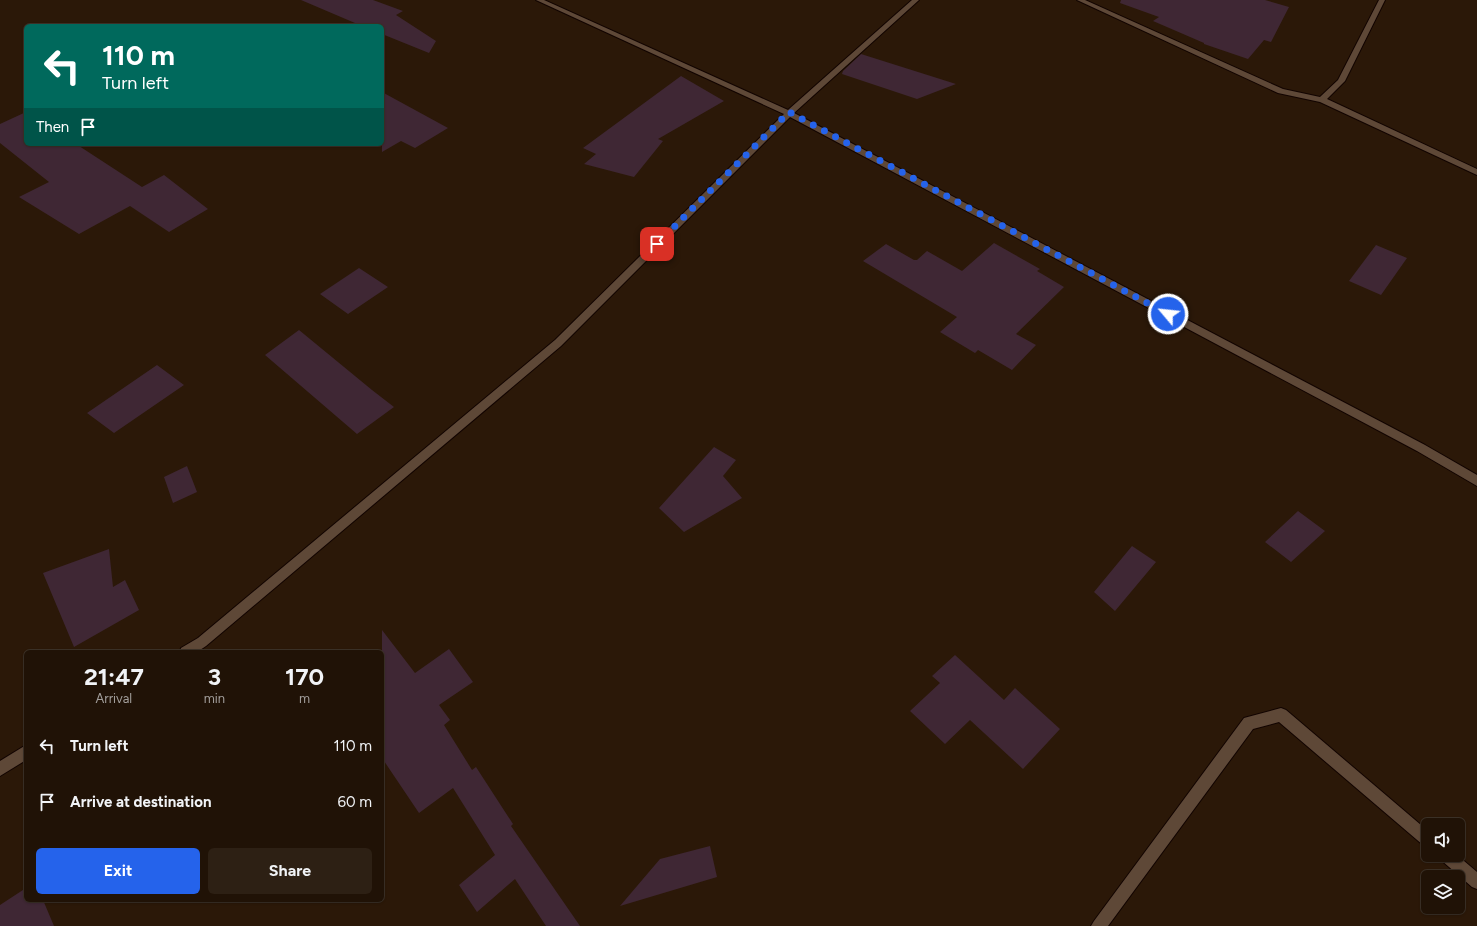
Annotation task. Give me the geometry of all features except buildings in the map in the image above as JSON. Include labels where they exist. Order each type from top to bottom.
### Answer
[{"type":"street","points":[[539,0],[789,112],[1421,448],[1477,481]]},
{"type":"street","points":[[189,650],[202,642],[558,343],[789,112],[916,0]]},
{"type":"street","points":[[1080,0],[1281,91],[1322,100],[1477,172]]},
{"type":"street","points":[[1322,100],[1341,81],[1382,0]]},
{"type":"street","points":[[1100,926],[1249,723],[1281,715],[1421,834]]},
{"type":"street","points":[[0,768],[24,753]]},
{"type":"street","points":[[1454,862],[1477,882]]},
{"type":"route","points":[[657,244],[789,112],[1168,314]]}]
